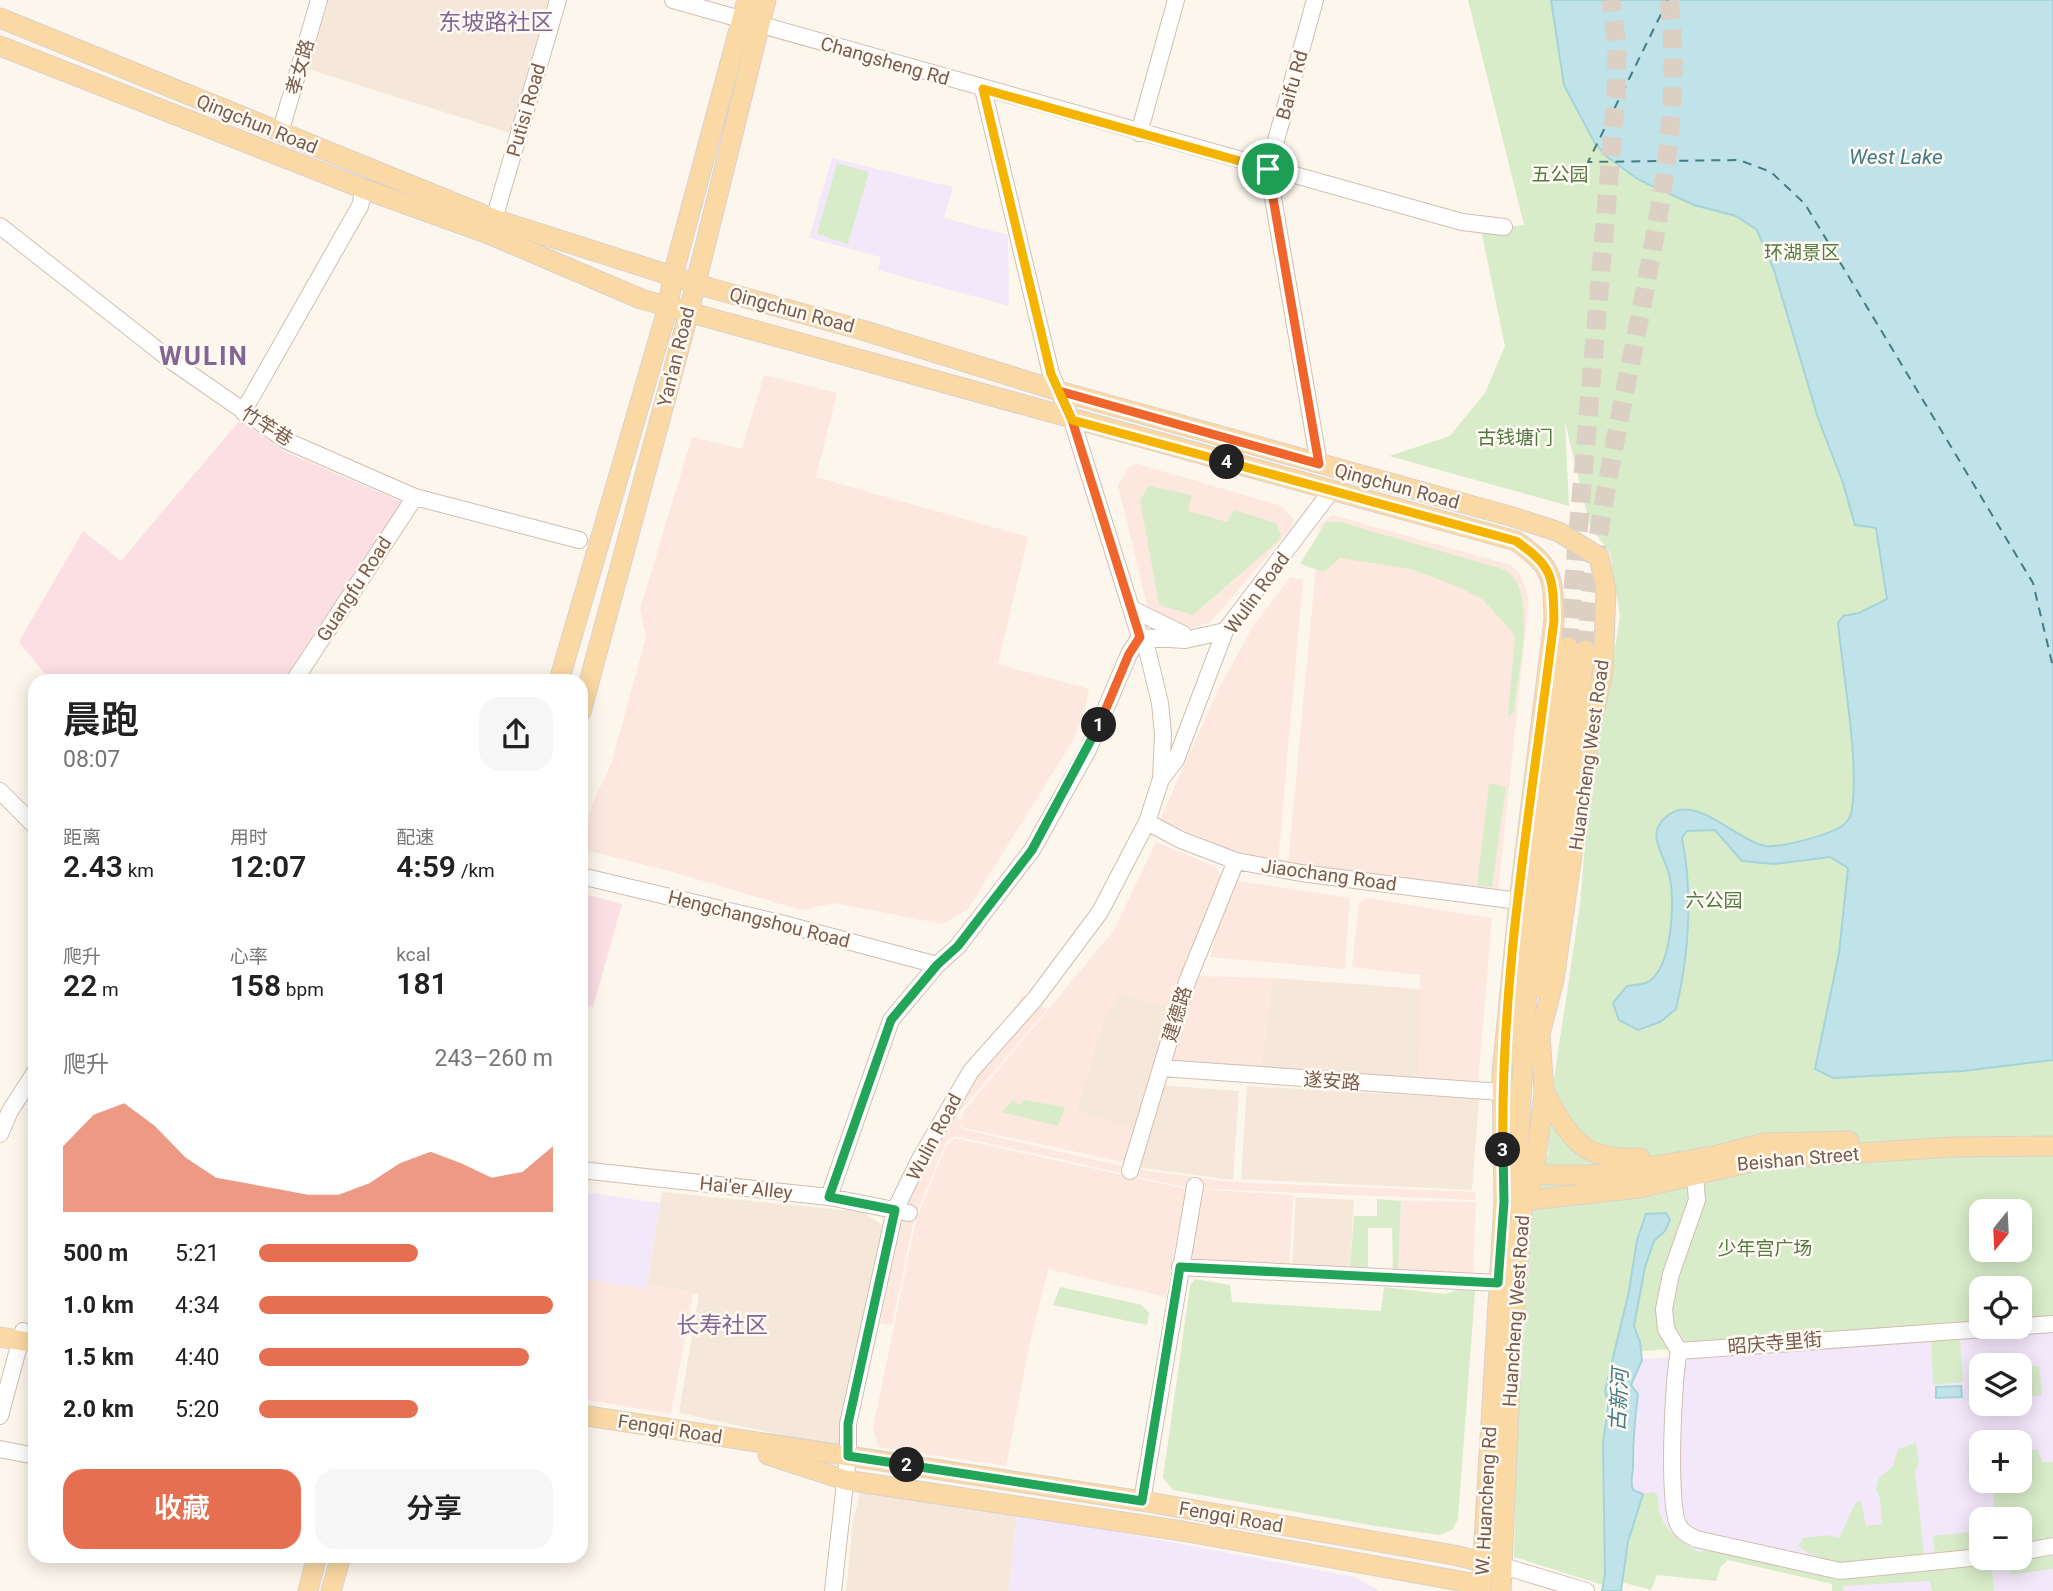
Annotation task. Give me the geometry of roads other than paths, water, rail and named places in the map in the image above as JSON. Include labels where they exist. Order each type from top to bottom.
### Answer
[{"type":"main road","name":"Yan'an Road","points":[[588,686],[688,313],[751,22],[747,0]]},
{"type":"main road","name":"Yan'an Road","points":[[561,674],[668,307],[673,275],[751,22],[766,0]]},
{"type":"main road","name":"Qingchun Road","points":[[0,18],[494,219],[1059,391],[1548,528],[1586,547],[1599,557]]},
{"type":"main road","name":"Qingchun Road","points":[[0,46],[365,189],[489,234],[641,299],[1516,541],[1543,564],[1553,582]]},
{"type":"main road","name":"Huancheng West Road","points":[[1540,1034],[1554,980],[1590,731],[1603,672],[1606,589],[1599,557]]},
{"type":"main road","name":"Huancheng West Road","points":[[1513,1202],[1502,1092],[1519,901],[1554,620],[1553,582]]},
{"type":"main road","name":"Huancheng West Road","points":[[1502,1591],[1494,1565],[1511,1360],[1513,1202],[1530,935],[1577,649],[1545,933],[1540,1034],[1544,1092],[1534,1175],[1513,1202]]},
{"type":"main road","points":[[1544,1092],[1570,1137],[1591,1154],[1615,1160],[1718,1155]]},
{"type":"main road","name":"Beishan Street","points":[[1534,1175],[1602,1175],[1718,1155],[1764,1143],[2053,1135]]},
{"type":"main road","name":"Beishan Street","points":[[1513,1202],[1639,1188],[1696,1177],[1735,1164],[1763,1159],[1953,1147],[2053,1146]]},
{"type":"main road","name":"W. Huancheng Rd","points":[[1482,1588],[1494,1565],[1498,1283],[1513,1202]]},
{"type":"main road","points":[[0,1328],[28,1337]]},
{"type":"main road","points":[[0,1337],[28,1337]]},
{"type":"main road","name":"Fengqi Road","points":[[588,1416],[1142,1501],[1454,1555],[1494,1565]]},
{"type":"main road","points":[[588,1429],[779,1457],[845,1480],[1182,1531],[1482,1588]]},
{"type":"main road","points":[[308,1591],[315,1563]]},
{"type":"main road","points":[[331,1591],[339,1563]]},
{"type":"street","name":"孝女路","points":[[280,133],[319,0]]},
{"type":"street","name":"Putisi Road","points":[[494,219],[558,0]]},
{"type":"street","name":"Changsheng Rd","points":[[673,0],[1462,222],[1504,227]]},
{"type":"street","points":[[1139,133],[1176,0]]},
{"type":"street","name":"Baifu Rd","points":[[1268,169],[1315,0]]},
{"type":"street","name":"Wulin Road","points":[[833,1591],[848,1456],[848,1424],[902,1212],[936,1128],[971,1071],[1035,999],[1100,912],[1147,822],[1161,779],[1163,734],[1160,703],[1146,645],[1140,637],[1072,420],[1051,374],[983,89]]},
{"type":"street","points":[[1268,169],[1319,464]]},
{"type":"street","points":[[243,412],[360,206],[365,189]]},
{"type":"street","name":"竹竿巷","points":[[0,226],[173,362],[287,441],[415,497],[579,540]]},
{"type":"street","name":"Wulin Road","points":[[1161,779],[1176,760],[1225,631],[1332,490]]},
{"type":"street","name":"Guangfu Road","points":[[298,674],[415,497]]},
{"type":"street","points":[[1132,609],[1171,630],[1198,638]]},
{"type":"street","points":[[829,1197],[891,1020],[937,965],[964,939],[1032,850],[1088,750],[1129,654],[1140,637],[1198,638],[1225,631]]},
{"type":"street","points":[[0,791],[28,819]]},
{"type":"street","name":"Jiaochang Road","points":[[1147,822],[1181,840],[1236,861],[1301,873],[1519,901]]},
{"type":"street","name":"建德路","points":[[1130,1171],[1187,982],[1236,861]]},
{"type":"street","name":"Hengchangshou Road","points":[[588,878],[784,924],[937,965]]},
{"type":"street","name":"遂安路","points":[[1161,1068],[1502,1092]]},
{"type":"street","points":[[0,1134],[10,1111],[28,1083]]},
{"type":"street","name":"Hai'er Alley","points":[[588,1171],[829,1197],[902,1212]]},
{"type":"street","points":[[1696,1177],[1697,1200],[1671,1273],[1664,1309],[1666,1329],[1679,1351],[1674,1372],[1672,1464],[1678,1525],[1686,1534],[1696,1539],[1840,1570],[1969,1558]]},
{"type":"street","points":[[1142,1501],[1195,1186]]},
{"type":"street","points":[[1180,1267],[1498,1283]]},
{"type":"street","name":"昭庆寺里街","points":[[1679,1351],[2053,1324]]},
{"type":"street","points":[[0,1416],[28,1340]]},
{"type":"street","points":[[0,1449],[28,1455]]},
{"type":"street","points":[[2032,1550],[2053,1546]]},
{"type":"street","name":"Fengqi Road","points":[[1494,1565],[1586,1591]]},
{"type":"water","name":"West Lake","points":[[1551,0],[2053,0],[2053,1060],[1963,1071],[1833,1078],[1815,1069],[1839,953],[1848,868],[1830,857],[1774,864],[1742,861],[1715,830],[1687,831],[1682,838],[1688,880],[1688,924],[1684,968],[1676,1009],[1660,1022],[1638,1030],[1619,1020],[1613,1003],[1627,986],[1646,983],[1656,975],[1667,950],[1672,918],[1671,889],[1669,872],[1658,845],[1656,832],[1669,814],[1682,810],[1696,811],[1752,842],[1765,846],[1816,837],[1836,830],[1849,819],[1854,789],[1853,766],[1850,717],[1838,623],[1843,616],[1859,613],[1887,599],[1876,528],[1855,525],[1843,483],[1818,418],[1774,270],[1757,230],[1736,216],[1694,205],[1639,180],[1606,156],[1594,142],[1564,85]]},
{"type":"water","name":"古新河","points":[[1666,1213],[1670,1220],[1665,1231],[1654,1241],[1645,1267],[1634,1326],[1640,1342],[1642,1360],[1631,1385],[1638,1394],[1631,1482],[1633,1490],[1643,1494],[1628,1542],[1621,1591],[1602,1591],[1605,1575],[1603,1444],[1608,1403],[1605,1391],[1629,1291],[1637,1240],[1646,1214]]},
{"type":"water","points":[[1961,1386],[1962,1397],[1936,1398],[1936,1387]]},
{"type":"tunnel","points":[[1568,647],[1616,97],[1617,47],[1611,0]]},
{"type":"tunnel","points":[[1585,650],[1595,557],[1665,175],[1673,70],[1669,0]]},
{"type":"district","name":"东坡路社区","points":[[496,22]]},
{"type":"district","name":"WULIN","points":[[204,356]]},
{"type":"district","name":"长寿社区","points":[[722,1325]]},
{"type":"park label","name":"五公园","points":[[1560,174]]},
{"type":"park label","name":"环湖景区","points":[[1802,252]]},
{"type":"park label","name":"古钱塘门","points":[[1515,437]]},
{"type":"park label","name":"六公园","points":[[1714,900]]},
{"type":"park label","name":"少年宫广场","points":[[1765,1248]]}]
